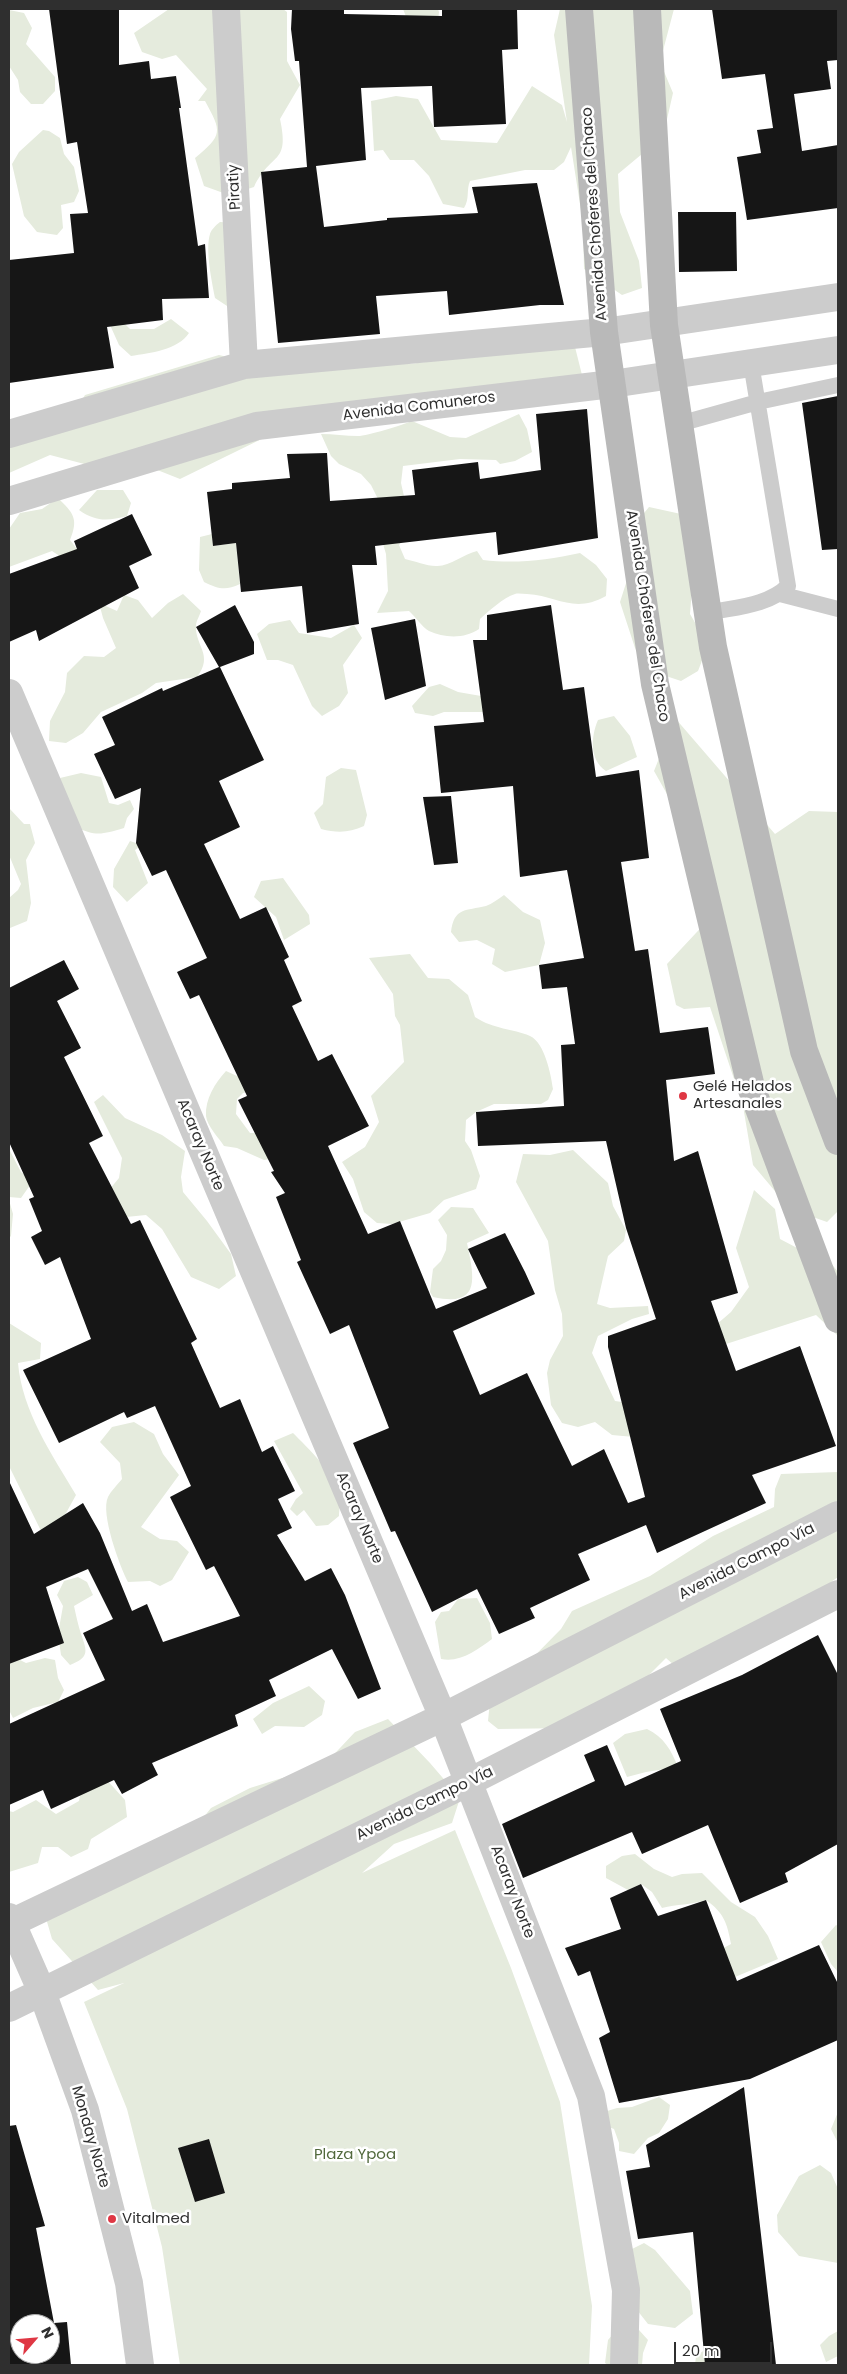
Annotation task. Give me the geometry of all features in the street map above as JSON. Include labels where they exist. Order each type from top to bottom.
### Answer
[{"type":"street","name":"Piratiy","points":[[226,9],[244,365]]},
{"type":"street","name":"Avenida Choferes del Chaco","points":[[579,9],[604,332],[655,684],[751,1087],[838,1319]]},
{"type":"street","points":[[647,9],[664,325],[708,613],[804,1051],[838,1141]]},
{"type":"street","points":[[9,434],[244,365],[604,332],[664,325],[838,297]]},
{"type":"street","name":"Avenida Comuneros","points":[[9,501],[257,426],[612,384],[838,350]]},
{"type":"street","name":"Acaray Norte","points":[[9,693],[443,1717],[591,2096],[626,2290],[624,2365]]},
{"type":"street","name":"Avenida Campo Vía","points":[[10,1921],[443,1717],[838,1515]]},
{"type":"street","name":"Avenida Campo Vía","points":[[9,2008],[469,1782],[838,1594]]},
{"type":"street","name":"Monday Norte","points":[[10,1921],[42,1992],[85,2110],[129,2282],[140,2365]]},
{"type":"lane","points":[[708,613],[767,600],[780,594],[788,586],[751,363]]},
{"type":"lane","points":[[679,424],[758,402],[838,385]]},
{"type":"lane","points":[[780,594],[838,609]]},
{"type":"green space","points":[[169,9],[283,9],[287,12],[287,61],[300,85],[280,119],[283,144],[281,152],[260,176],[254,187],[229,195],[204,186],[195,158],[211,144],[217,132],[215,120],[205,101],[198,101],[207,89],[176,55],[162,59],[142,52],[134,33]]},
{"type":"green space","points":[[403,9],[438,9],[437,32],[409,24]]},
{"type":"green space","points":[[560,9],[674,9],[660,62],[673,93],[665,128],[642,154],[618,174],[620,212],[639,261],[642,288],[622,295],[584,269],[583,223],[571,147],[564,162],[554,170],[525,170],[470,181],[464,208],[443,204],[429,176],[414,160],[390,160],[383,150],[374,151],[371,101],[396,96],[418,99],[441,140],[497,143],[532,86],[562,105],[567,122],[554,35]]},
{"type":"green space","points":[[9,10],[24,13],[32,28],[26,44],[55,77],[55,91],[43,104],[31,104],[20,92],[18,80],[9,66]]},
{"type":"green space","points":[[43,130],[49,131],[60,138],[64,154],[74,167],[79,191],[74,202],[61,205],[63,228],[57,235],[37,232],[24,216],[12,164],[19,152]]},
{"type":"green space","points":[[220,222],[240,223],[238,301],[227,306],[215,298],[208,248],[211,231]]},
{"type":"green space","points":[[116,315],[130,329],[154,329],[171,319],[189,333],[184,339],[171,347],[131,356],[119,345],[110,325]]},
{"type":"green space","points":[[575,347],[583,379],[284,428],[180,479],[122,456],[92,466],[50,455],[9,473],[9,434],[73,415],[85,395],[219,355],[284,371],[367,359],[410,364],[504,352]]},
{"type":"green space","points":[[519,414],[527,429],[532,452],[515,461],[500,464],[496,460],[460,459],[403,466],[401,483],[406,505],[407,535],[399,545],[405,559],[441,566],[477,551],[483,560],[508,562],[556,558],[580,553],[596,565],[607,579],[606,596],[585,604],[575,604],[538,595],[515,594],[501,601],[480,619],[479,629],[461,636],[441,635],[429,631],[409,611],[377,613],[388,591],[386,554],[380,534],[379,501],[371,485],[361,474],[339,464],[331,456],[321,434],[363,436],[412,421],[450,437],[466,438]]},
{"type":"green space","points":[[97,490],[123,490],[131,503],[127,516],[102,519],[91,517],[79,510]]},
{"type":"green space","points":[[58,498],[73,516],[74,526],[70,540],[77,549],[78,565],[65,569],[58,555],[52,551],[9,567],[9,529],[20,513],[42,509]]},
{"type":"green space","points":[[649,507],[681,514],[693,575],[690,614],[708,645],[698,671],[681,681],[645,669],[635,648],[620,602],[636,552],[631,529]]},
{"type":"green space","points":[[212,534],[213,546],[236,543],[240,584],[230,588],[222,588],[204,582],[199,570],[200,537]]},
{"type":"green space","points":[[183,594],[201,611],[196,626],[196,633],[204,656],[204,663],[197,677],[156,683],[142,693],[101,712],[83,733],[66,743],[49,741],[50,721],[65,692],[67,673],[84,656],[104,657],[116,648],[103,618],[99,603],[117,611],[124,595],[138,600],[152,618],[168,603]]},
{"type":"green space","points":[[290,620],[299,633],[331,638],[354,625],[362,638],[343,665],[348,693],[339,706],[322,716],[312,706],[293,665],[278,660],[267,660],[257,634],[269,624]]},
{"type":"green space","points":[[440,684],[458,692],[481,696],[492,712],[444,712],[433,716],[415,713],[412,706],[429,687]]},
{"type":"green space","points":[[614,716],[630,736],[637,757],[606,771],[600,766],[594,754],[594,733],[598,720]]},
{"type":"green space","points":[[675,718],[775,834],[809,811],[838,812],[838,1211],[827,1222],[790,1209],[753,1165],[743,1106],[710,1007],[684,1009],[676,1005],[667,964],[710,918],[690,835],[654,771]]},
{"type":"green space","points":[[341,768],[356,770],[367,815],[364,826],[343,832],[321,829],[314,813],[323,804],[326,777]]},
{"type":"green space","points":[[81,773],[101,777],[109,803],[118,805],[130,800],[134,809],[127,818],[124,828],[100,834],[76,827],[60,778]]},
{"type":"green space","points":[[9,808],[24,824],[30,824],[35,843],[26,860],[31,903],[27,921],[10,928],[9,898],[18,890],[21,884],[9,855]]},
{"type":"green space","points":[[130,841],[142,845],[135,850],[148,883],[127,902],[113,887],[114,869]]},
{"type":"green space","points":[[283,878],[309,915],[310,924],[284,940],[276,917],[254,897],[261,881]]},
{"type":"green space","points":[[504,895],[523,912],[540,920],[545,943],[539,965],[505,972],[492,964],[495,949],[477,940],[459,942],[451,932],[455,918],[462,911],[486,906]]},
{"type":"green space","points":[[410,954],[428,978],[449,979],[468,995],[475,1017],[496,1027],[523,1033],[535,1040],[540,1045],[546,1060],[553,1089],[548,1100],[541,1104],[494,1104],[476,1112],[466,1120],[465,1141],[471,1150],[480,1176],[476,1189],[444,1200],[430,1213],[392,1224],[377,1223],[364,1212],[353,1179],[342,1162],[365,1147],[379,1122],[371,1096],[404,1062],[400,1025],[395,1016],[393,994],[369,958]]},
{"type":"green space","points":[[226,1071],[261,1089],[243,1093],[237,1099],[236,1114],[250,1133],[256,1133],[276,1158],[264,1160],[237,1148],[224,1146],[211,1128],[206,1116],[207,1103],[215,1086]]},
{"type":"green space","points":[[103,1095],[125,1118],[162,1135],[185,1151],[181,1177],[183,1192],[231,1254],[236,1276],[219,1289],[191,1277],[162,1229],[146,1215],[126,1217],[109,1190],[119,1178],[122,1158],[94,1102]]},
{"type":"green space","points":[[9,1149],[21,1172],[33,1181],[21,1198],[9,1197]]},
{"type":"green space","points":[[573,1150],[608,1183],[613,1206],[626,1230],[624,1241],[608,1256],[597,1304],[610,1308],[648,1306],[649,1314],[632,1319],[598,1336],[592,1353],[615,1401],[622,1402],[634,1437],[612,1435],[595,1422],[578,1427],[562,1423],[551,1405],[547,1373],[550,1360],[563,1336],[562,1314],[555,1290],[548,1241],[516,1182],[523,1154],[550,1155]]},
{"type":"green space","points":[[754,1190],[775,1209],[780,1239],[801,1250],[827,1258],[838,1272],[838,1336],[816,1315],[726,1344],[702,1337],[731,1312],[749,1287],[736,1248]]},
{"type":"green space","points":[[9,1200],[13,1214],[11,1236],[9,1238]]},
{"type":"green space","points":[[451,1207],[473,1208],[489,1233],[467,1243],[472,1267],[471,1287],[467,1294],[460,1298],[449,1299],[433,1297],[430,1292],[433,1269],[441,1261],[446,1250],[447,1235],[438,1220]]},
{"type":"green space","points":[[9,1323],[41,1343],[40,1359],[18,1363],[21,1381],[25,1398],[40,1432],[76,1495],[60,1524],[46,1541],[9,1466]]},
{"type":"green space","points":[[134,1422],[154,1434],[163,1454],[179,1475],[141,1527],[160,1539],[177,1541],[189,1552],[172,1580],[160,1586],[150,1581],[128,1582],[116,1553],[107,1515],[106,1505],[108,1497],[122,1479],[120,1463],[100,1442],[112,1427]]},
{"type":"green space","points":[[293,1433],[321,1462],[338,1488],[340,1498],[339,1516],[328,1525],[316,1526],[304,1510],[297,1516],[290,1509],[296,1499],[303,1493],[274,1441]]},
{"type":"green space","points":[[838,1472],[838,1577],[796,1607],[676,1667],[666,1658],[646,1678],[569,1728],[498,1729],[488,1721],[490,1701],[561,1629],[572,1611],[650,1576],[713,1536],[774,1507],[775,1489],[781,1474]]},
{"type":"green space","points":[[78,1577],[87,1582],[93,1595],[74,1606],[85,1645],[85,1653],[81,1659],[70,1665],[61,1655],[58,1634],[63,1606],[57,1595],[64,1581]]},
{"type":"green space","points":[[477,1598],[490,1623],[492,1639],[462,1657],[448,1660],[441,1659],[435,1622],[441,1612],[449,1611],[458,1599]]},
{"type":"green space","points":[[16,1658],[26,1663],[45,1658],[55,1660],[58,1678],[64,1690],[58,1702],[33,1708],[13,1718],[9,1710],[9,1661]]},
{"type":"green space","points":[[309,1686],[325,1701],[322,1715],[304,1727],[275,1726],[262,1734],[253,1719],[273,1703]]},
{"type":"green space","name":"Plaza Ypoa","points":[[388,1719],[460,1798],[452,1823],[394,1844],[362,1873],[455,1830],[511,1968],[560,2102],[592,2306],[589,2365],[180,2365],[162,2247],[127,2109],[84,2002],[124,1983],[98,1990],[52,1939],[41,1901],[195,1828],[211,1808],[250,1788],[324,1765],[355,1732]]},
{"type":"green space","points":[[647,1729],[658,1736],[666,1745],[678,1767],[627,1777],[613,1743],[625,1734]]},
{"type":"green space","points":[[105,1778],[125,1800],[127,1817],[91,1839],[88,1849],[71,1857],[58,1847],[42,1847],[38,1863],[9,1872],[9,1811],[13,1812],[36,1800],[56,1814],[79,1801],[82,1786]]},
{"type":"green space","points":[[635,1854],[654,1869],[672,1877],[682,1874],[702,1873],[731,1902],[755,1917],[768,1936],[778,1959],[735,1977],[718,1951],[731,1944],[726,1924],[717,1909],[706,1900],[662,1908],[652,1892],[641,1884],[628,1890],[606,1878],[606,1866],[622,1856]]},
{"type":"green space","points":[[836,1925],[838,1926],[838,1972],[831,1964],[821,1942]]},
{"type":"green space","points":[[659,2097],[670,2105],[668,2119],[659,2133],[648,2138],[634,2154],[619,2151],[619,2143],[614,2129],[601,2124],[604,2112],[617,2108],[632,2107]]},
{"type":"green space","points":[[838,2112],[838,2143],[831,2129]]},
{"type":"green space","points":[[820,2165],[831,2173],[838,2189],[838,2263],[799,2256],[778,2232],[777,2215],[799,2176]]},
{"type":"green space","points":[[644,2243],[655,2250],[690,2291],[693,2314],[675,2328],[648,2324],[637,2310],[632,2249]]},
{"type":"green space","points":[[620,2326],[639,2330],[648,2340],[643,2353],[642,2365],[608,2365],[605,2363],[608,2340]]},
{"type":"green space","points":[[838,2331],[838,2356],[826,2362],[820,2345],[829,2336]]},
{"type":"green space","points":[[706,2349],[723,2354],[726,2365],[695,2365],[696,2356]]},
{"type":"building","points":[[49,9],[119,9],[119,65],[149,61],[151,79],[176,76],[198,246],[205,244],[209,298],[162,299],[163,320],[107,327],[114,368],[9,383],[9,260],[74,253],[70,214],[88,213],[77,142],[67,144]]},
{"type":"building","points":[[292,9],[344,9],[344,14],[442,16],[442,9],[517,9],[518,49],[502,50],[506,124],[434,127],[432,86],[361,88],[366,160],[316,166],[324,227],[387,220],[387,218],[478,213],[472,187],[537,183],[564,305],[540,305],[449,315],[447,291],[376,296],[380,334],[278,343],[261,172],[307,167],[299,61],[295,61],[291,29]]},
{"type":"building","points":[[712,9],[838,9],[838,60],[827,61],[831,89],[794,94],[802,151],[838,145],[838,208],[747,220],[737,157],[761,153],[757,130],[773,128],[765,74],[722,79]]},
{"type":"building","points":[[678,212],[736,212],[737,271],[679,272]]},
{"type":"building","points":[[838,396],[838,549],[822,550],[802,403]]},
{"type":"building","points":[[587,409],[598,538],[498,555],[496,532],[375,546],[377,565],[352,565],[359,624],[307,633],[302,586],[241,592],[236,543],[213,546],[207,492],[232,489],[232,483],[290,478],[287,454],[327,453],[330,501],[415,495],[412,470],[478,462],[480,479],[541,470],[536,414]]},
{"type":"building","points":[[132,514],[152,555],[129,566],[139,588],[39,641],[36,630],[9,642],[9,574],[77,549],[74,541]]},
{"type":"building","points":[[235,605],[254,642],[254,654],[220,667],[264,760],[219,781],[240,827],[204,844],[240,919],[266,907],[289,957],[284,960],[302,1001],[292,1006],[318,1061],[332,1054],[369,1126],[328,1146],[368,1234],[400,1221],[436,1309],[487,1288],[468,1249],[505,1233],[525,1272],[535,1294],[453,1331],[480,1395],[527,1373],[572,1466],[604,1449],[628,1503],[645,1497],[608,1347],[608,1336],[656,1319],[626,1228],[606,1141],[478,1146],[476,1112],[564,1106],[561,1045],[575,1044],[567,987],[542,989],[539,965],[584,958],[567,870],[520,877],[513,786],[441,793],[434,726],[484,722],[473,640],[487,640],[487,615],[551,605],[563,690],[584,687],[596,777],[639,770],[649,858],[621,862],[635,951],[648,949],[660,1033],[708,1027],[715,1074],[666,1080],[674,1161],[698,1151],[738,1293],[711,1301],[736,1371],[800,1346],[836,1446],[752,1475],[766,1503],[657,1553],[646,1525],[578,1554],[590,1580],[530,1608],[535,1618],[499,1634],[477,1589],[432,1612],[395,1531],[391,1532],[353,1443],[389,1428],[349,1325],[330,1334],[297,1262],[301,1260],[276,1197],[285,1193],[271,1172],[274,1171],[238,1100],[247,1096],[199,995],[190,999],[177,972],[207,958],[166,870],[152,876],[136,843],[141,788],[115,799],[94,754],[115,745],[102,717],[162,688],[163,691],[219,667],[196,627]]},
{"type":"building","points":[[415,619],[426,686],[385,700],[371,628]]},
{"type":"building","points":[[451,796],[458,863],[434,865],[423,797]]},
{"type":"building","points":[[64,960],[79,989],[57,1001],[81,1048],[64,1057],[103,1136],[89,1143],[131,1224],[140,1220],[197,1339],[191,1343],[220,1408],[240,1399],[262,1452],[273,1446],[295,1491],[278,1499],[292,1528],[277,1535],[305,1581],[331,1568],[345,1595],[381,1689],[358,1699],[332,1649],[269,1680],[276,1696],[235,1715],[238,1726],[152,1763],[158,1775],[122,1794],[114,1780],[51,1809],[43,1790],[9,1805],[9,1724],[105,1680],[83,1633],[113,1619],[88,1569],[46,1587],[64,1643],[9,1664],[9,1481],[34,1534],[83,1503],[100,1533],[132,1611],[147,1604],[163,1642],[240,1616],[214,1566],[206,1570],[170,1497],[191,1486],[155,1406],[127,1418],[124,1412],[59,1443],[23,1370],[91,1339],[60,1257],[45,1265],[31,1237],[42,1231],[29,1199],[34,1197],[9,1142],[9,988]]},
{"type":"building","points":[[818,1635],[838,1675],[838,1844],[785,1873],[788,1882],[740,1903],[708,1825],[642,1854],[632,1832],[523,1878],[502,1824],[595,1781],[584,1755],[607,1745],[625,1786],[681,1761],[660,1709],[742,1675]]},
{"type":"building","points":[[641,1884],[658,1916],[706,1900],[737,1981],[819,1945],[838,1984],[838,2040],[750,2079],[619,2103],[599,2038],[610,2032],[590,1971],[578,1976],[565,1948],[621,1929],[610,1898]]},
{"type":"building","points":[[744,2087],[776,2365],[705,2365],[693,2232],[638,2239],[626,2171],[650,2167],[646,2145]]},
{"type":"building","points":[[16,2125],[45,2226],[36,2228],[52,2314],[10,2314],[10,2364],[60,2364],[60,2323],[67,2322],[71,2365],[9,2365],[9,2126]]},
{"type":"building","points":[[209,2139],[225,2193],[195,2202],[178,2148]]},
{"type":"place","name":"Gelé Helados Artesanales","points":[[683,1096]]},
{"type":"place","name":"Vitalmed","points":[[112,2219]]}]
